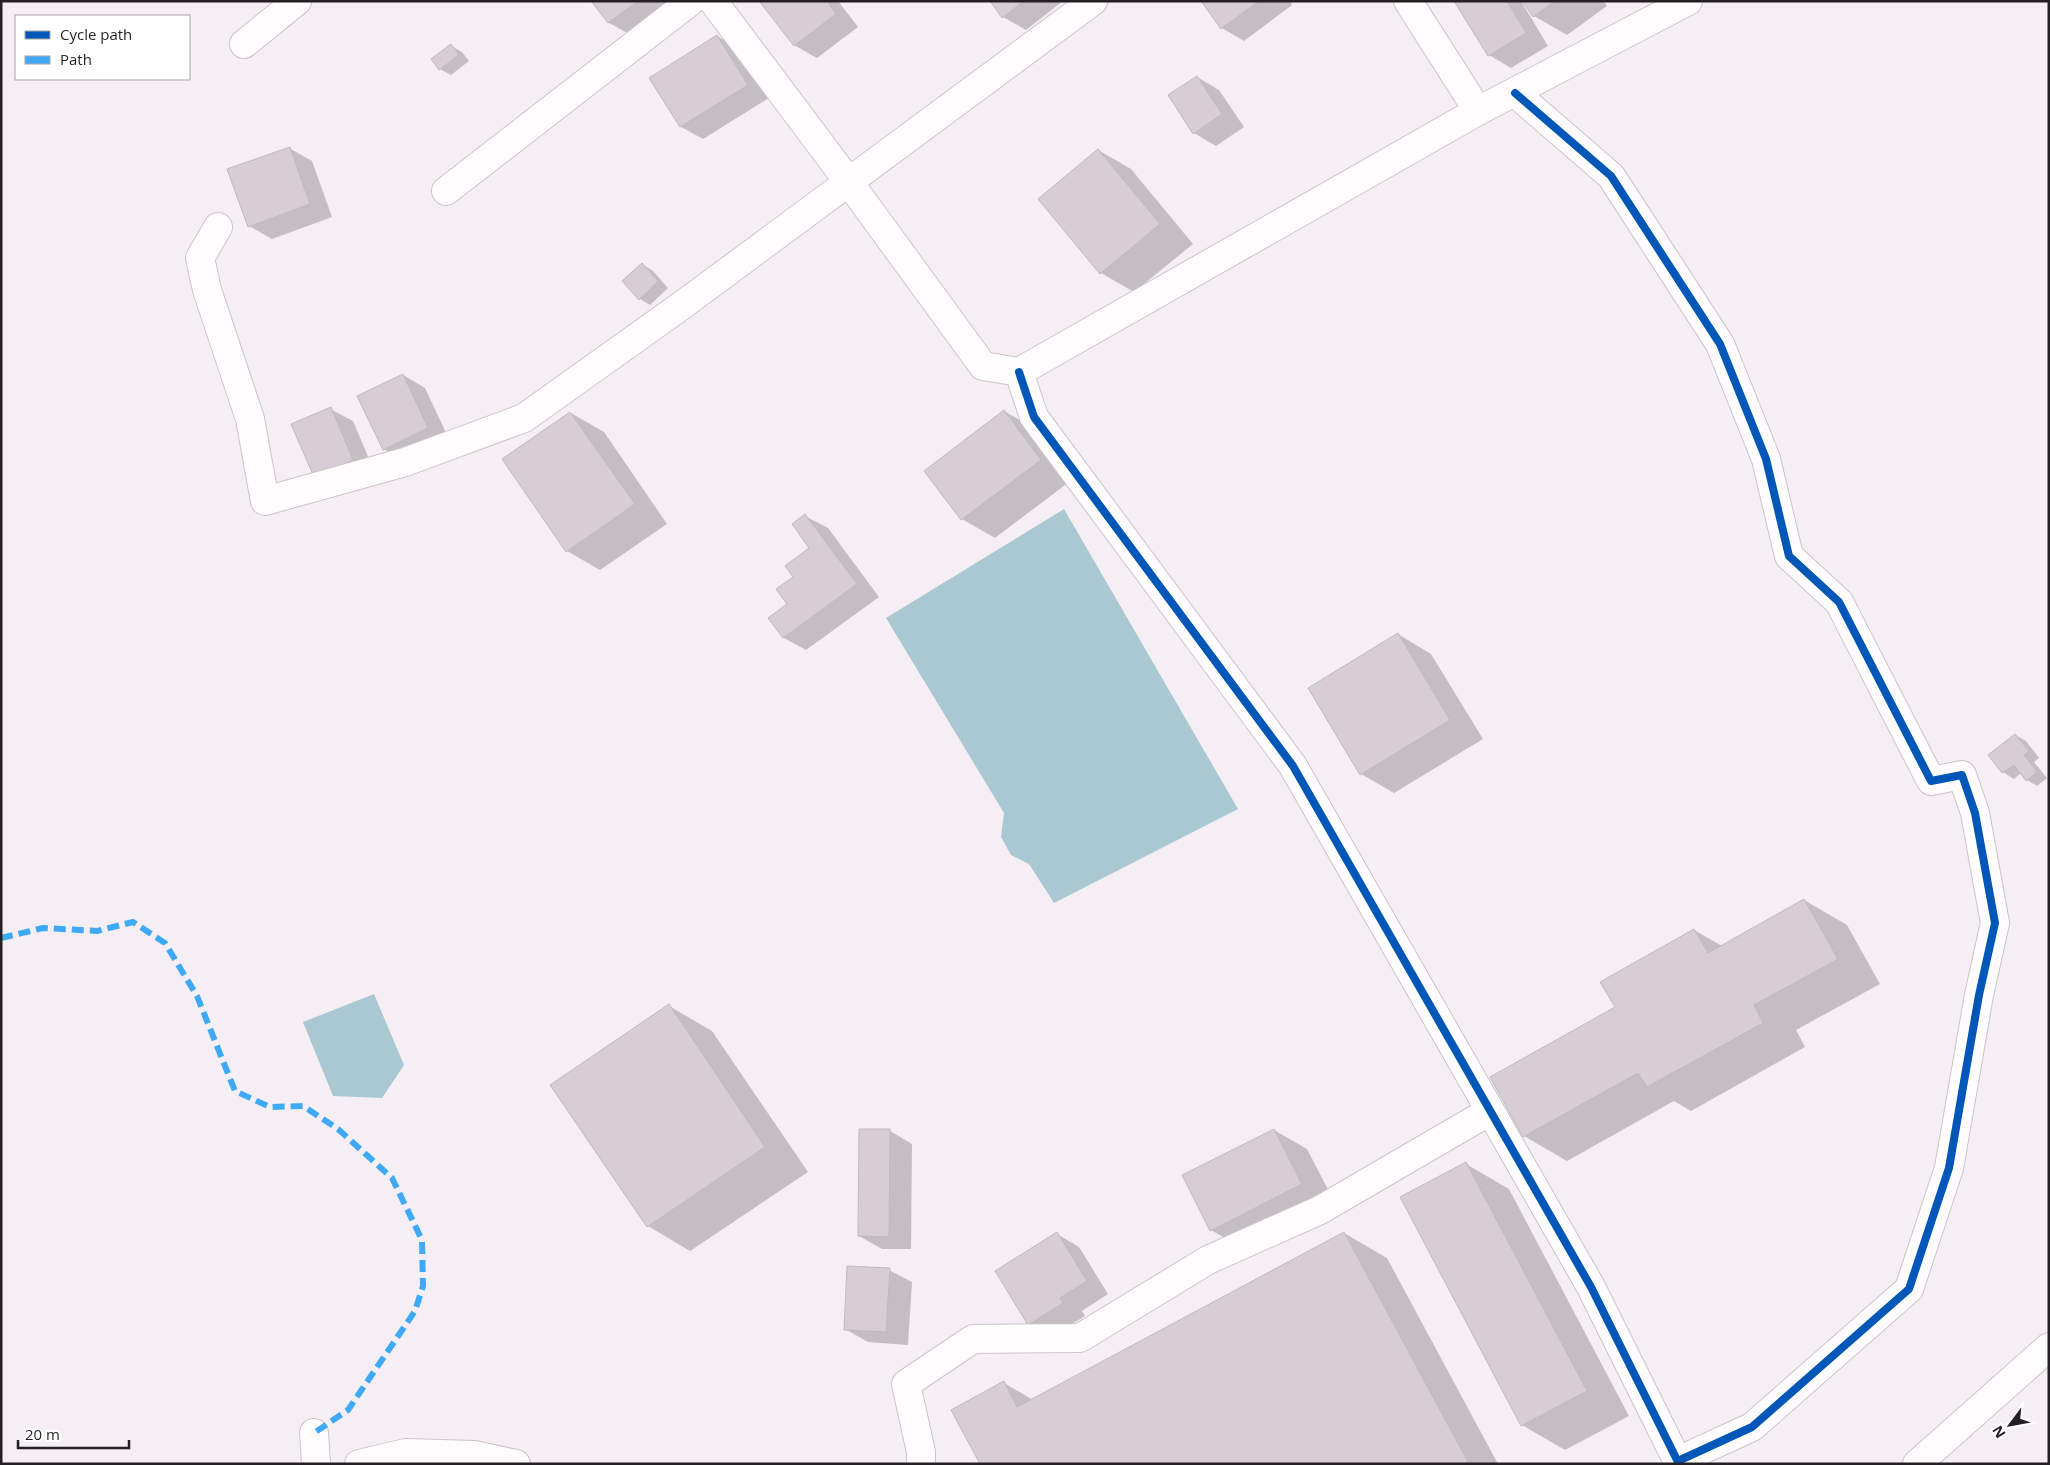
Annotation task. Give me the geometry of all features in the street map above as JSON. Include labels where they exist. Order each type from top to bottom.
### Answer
[{"type":"street","points":[[244,44],[297,1]]},
{"type":"street","points":[[446,191],[692,1]]},
{"type":"street","points":[[713,1],[983,366],[1019,372],[1478,112],[1688,1]]},
{"type":"street","points":[[218,228],[200,258],[207,290],[250,419],[265,501],[406,462],[524,418],[689,300],[1093,1]]},
{"type":"street","points":[[1408,1],[1478,112]]},
{"type":"street","points":[[1019,372],[1034,418],[1293,766],[1590,1287],[1678,1462],[1752,1427],[1909,1289],[1949,1168],[1979,995],[1995,923],[1975,813],[1962,774],[1931,781],[1839,602],[1789,556],[1766,459],[1720,344],[1611,176],[1515,93]]},
{"type":"street","points":[[921,1464],[921,1452],[906,1384],[973,1339],[1080,1338],[1208,1260],[1320,1210],[1490,1111]]},
{"type":"street","points":[[1918,1464],[2049,1347]]},
{"type":"street","points":[[314,1433],[316,1464]]},
{"type":"street","points":[[359,1464],[406,1453],[474,1455],[516,1464]]},
{"type":"water","points":[[1064,509],[1238,809],[1054,903],[1029,864],[1011,855],[1001,837],[1004,813],[886,618]]},
{"type":"water","points":[[374,994],[404,1065],[382,1098],[333,1096],[303,1022]]},
{"type":"building","points":[[591,1],[638,1],[608,23]]},
{"type":"building","points":[[759,1],[827,1],[836,14],[794,46]]},
{"type":"building","points":[[990,1],[1024,1],[1002,18]]},
{"type":"building","points":[[1201,1],[1259,1],[1221,29]]},
{"type":"building","points":[[1454,1],[1507,1],[1526,33],[1488,56]]},
{"type":"building","points":[[1522,1],[1555,1],[1533,17]]},
{"type":"building","points":[[717,35],[748,85],[680,127],[649,78]]},
{"type":"building","points":[[451,44],[459,55],[439,70],[431,59]]},
{"type":"building","points":[[1197,76],[1222,114],[1193,134],[1168,95]]},
{"type":"building","points":[[290,147],[310,204],[248,227],[227,169]]},
{"type":"building","points":[[1098,149],[1160,224],[1100,274],[1038,199]]},
{"type":"building","points":[[642,263],[658,281],[639,300],[622,281]]},
{"type":"building","points":[[403,374],[428,428],[383,450],[357,396]]},
{"type":"building","points":[[331,407],[353,460],[314,477],[291,424]]},
{"type":"building","points":[[1004,410],[1041,460],[961,520],[924,471]]},
{"type":"building","points":[[570,412],[635,504],[566,552],[502,459]]},
{"type":"building","points":[[805,514],[857,584],[783,638],[768,618],[787,604],[776,589],[793,577],[785,566],[809,548],[792,524]]},
{"type":"building","points":[[1398,633],[1450,720],[1360,775],[1308,688]]},
{"type":"building","points":[[2015,734],[2029,751],[2024,755],[2037,772],[2026,781],[2014,765],[2002,773],[1988,755]]},
{"type":"building","points":[[1804,899],[1838,959],[1754,1005],[1763,1023],[1647,1087],[1638,1073],[1523,1137],[1490,1077],[1615,1007],[1600,982],[1694,929],[1708,953]]},
{"type":"building","points":[[669,1004],[765,1147],[647,1227],[550,1085]]},
{"type":"building","points":[[859,1129],[890,1129],[889,1237],[858,1236]]},
{"type":"building","points":[[1274,1129],[1302,1184],[1210,1231],[1182,1175]]},
{"type":"building","points":[[1466,1162],[1587,1391],[1521,1426],[1400,1197]]},
{"type":"building","points":[[1057,1232],[1087,1281],[1060,1298],[1063,1303],[1028,1325],[995,1271]]},
{"type":"building","points":[[1344,1232],[1468,1462],[1464,1464],[980,1464],[951,1410],[1004,1381],[1017,1407]]},
{"type":"building","points":[[847,1266],[890,1268],[886,1332],[844,1330]]},
{"type":"marked path","points":[[1,938],[43,928],[97,931],[133,922],[165,943],[197,996],[235,1091],[270,1107],[303,1106],[338,1129],[392,1178],[422,1240],[423,1286],[415,1311],[348,1410],[314,1433]]},
{"type":"cycle path","points":[[1515,93],[1611,176],[1720,344],[1766,459],[1789,556],[1839,602],[1931,781],[1962,775],[1975,813],[1995,923],[1979,995],[1949,1168],[1909,1289],[1752,1427],[1678,1461]]},
{"type":"cycle path","points":[[1019,372],[1034,417],[1293,766],[1591,1287],[1679,1464]]}]
